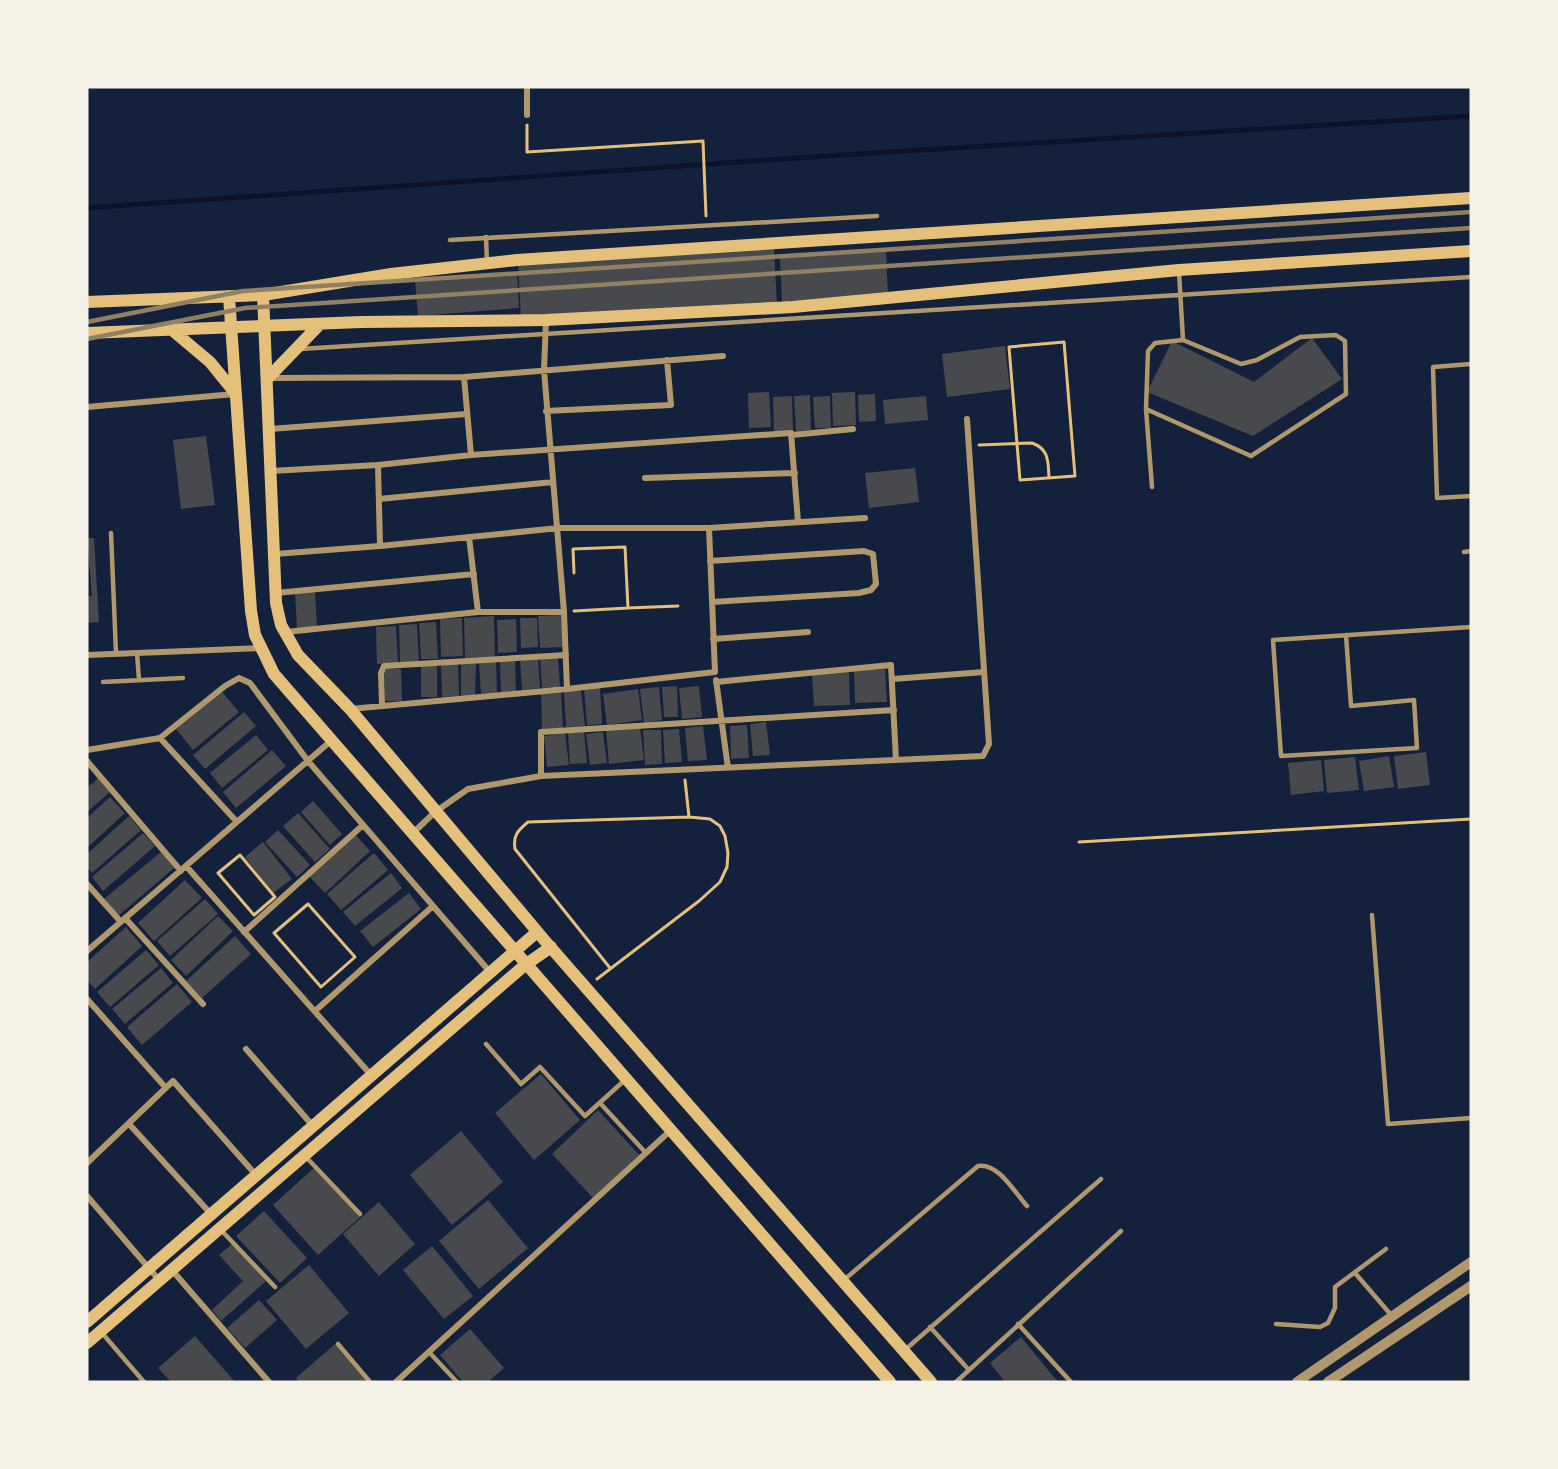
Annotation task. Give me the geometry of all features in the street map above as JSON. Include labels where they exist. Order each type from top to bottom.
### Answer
[{"type":"main road","points":[[87,302],[263,295],[391,274],[487,263],[1471,198]]},
{"type":"main road","points":[[87,333],[320,324],[546,320],[837,303],[1179,270],[1471,250]]},
{"type":"main road","points":[[263,295],[276,593],[281,625],[298,655],[350,709],[537,932],[931,1382]]},
{"type":"main road","points":[[229,296],[251,611],[260,648],[274,674],[890,1382]]},
{"type":"main road","points":[[268,378],[320,324]]},
{"type":"main road","points":[[172,330],[210,362],[236,394]]},
{"type":"main road","points":[[87,1322],[537,932]]},
{"type":"main road","points":[[87,1343],[525,965],[551,948]]},
{"type":"street","points":[[527,87],[527,116]]},
{"type":"street","points":[[546,320],[544,370],[546,411],[559,528],[567,689]]},
{"type":"street","points":[[268,378],[464,377],[723,356]]},
{"type":"street","points":[[546,411],[671,405],[667,360]]},
{"type":"street","points":[[464,377],[471,454]]},
{"type":"street","points":[[87,406],[236,394]]},
{"type":"street","points":[[270,429],[467,414]]},
{"type":"street","points":[[413,833],[435,812],[468,789],[541,776],[983,756],[989,744],[967,419]]},
{"type":"street","points":[[271,471],[378,465],[471,454],[752,434],[788,432],[792,435],[853,429]]},
{"type":"street","points":[[792,435],[798,522]]},
{"type":"street","points":[[378,465],[380,546]]},
{"type":"street","points":[[645,477],[795,473]]},
{"type":"street","points":[[379,499],[553,482]]},
{"type":"street","points":[[275,554],[559,528],[709,528],[866,518]]},
{"type":"street","points":[[709,528],[715,672],[728,768]]},
{"type":"street","points":[[469,537],[478,612]]},
{"type":"street","points":[[710,561],[864,551],[873,554],[876,584],[872,590],[859,593],[712,602]]},
{"type":"street","points":[[276,593],[474,574]]},
{"type":"street","points":[[286,632],[478,612],[564,612]]},
{"type":"street","points":[[713,639],[808,632]]},
{"type":"street","points":[[87,654],[260,648]]},
{"type":"street","points":[[382,705],[381,673],[384,666],[566,655]]},
{"type":"street","points":[[716,682],[891,665],[896,760]]},
{"type":"street","points":[[350,709],[567,689],[715,672]]},
{"type":"street","points":[[893,679],[984,672]]},
{"type":"street","points":[[87,750],[160,738],[225,686],[239,678],[250,683],[308,761],[490,972]]},
{"type":"street","points":[[541,776],[541,732],[894,710]]},
{"type":"street","points":[[160,738],[237,822]]},
{"type":"street","points":[[87,951],[332,740]]},
{"type":"street","points":[[87,761],[371,1075]]},
{"type":"street","points":[[244,932],[363,825]]},
{"type":"street","points":[[87,884],[203,1004]]},
{"type":"street","points":[[315,1011],[433,906]]},
{"type":"street","points":[[87,999],[166,1088]]},
{"type":"street","points":[[246,1049],[313,1126]]},
{"type":"street","points":[[87,1163],[130,1125],[174,1081],[257,1175]]},
{"type":"street","points":[[130,1125],[211,1215]]},
{"type":"street","points":[[396,1382],[671,1131]]},
{"type":"street","points":[[87,1196],[159,1280]]},
{"type":"street","points":[[1298,1382],[1471,1262]]},
{"type":"street","points":[[171,1269],[269,1382]]},
{"type":"street","points":[[1328,1382],[1471,1286]]},
{"type":"lane","points":[[450,240],[877,216]]},
{"type":"lane","points":[[486,237],[487,263]]},
{"type":"lane","points":[[1179,270],[1183,340]]},
{"type":"lane","points":[[294,349],[1471,277]]},
{"type":"lane","points":[[837,303],[839,316]]},
{"type":"lane","points":[[513,320],[513,336]]},
{"type":"lane","points":[[455,321],[457,338]]},
{"type":"lane","points":[[1146,409],[1251,456],[1346,394],[1345,341],[1336,335],[1300,337],[1257,360],[1241,364],[1231,362],[1183,340],[1158,341],[1148,351],[1146,409],[1152,487]]},
{"type":"lane","points":[[1471,364],[1433,367],[1437,498],[1471,496]]},
{"type":"lane","points":[[111,533],[116,653]]},
{"type":"lane","points":[[1464,552],[1471,551]]},
{"type":"lane","points":[[1346,635],[1351,706],[1414,700],[1417,748],[1281,756],[1273,640],[1346,635],[1471,627]]},
{"type":"lane","points":[[137,653],[139,680]]},
{"type":"lane","points":[[103,682],[183,678]]},
{"type":"lane","points":[[1372,915],[1388,1124],[1471,1118]]},
{"type":"lane","points":[[486,1044],[521,1084],[540,1067],[585,1116],[626,1079]]},
{"type":"lane","points":[[600,1103],[646,1153]]},
{"type":"lane","points":[[304,1155],[360,1214]]},
{"type":"lane","points":[[843,1281],[978,1167],[985,1165],[994,1168],[1027,1206]]},
{"type":"lane","points":[[904,1351],[1101,1179]]},
{"type":"lane","points":[[219,1228],[275,1287]]},
{"type":"lane","points":[[956,1382],[1121,1231]]},
{"type":"lane","points":[[1276,1324],[1320,1327],[1328,1323],[1335,1308],[1335,1287],[1386,1249]]},
{"type":"lane","points":[[1355,1273],[1392,1316]]},
{"type":"lane","points":[[1018,1324],[1071,1382]]},
{"type":"lane","points":[[930,1327],[969,1370]]},
{"type":"lane","points":[[100,1331],[144,1382]]},
{"type":"lane","points":[[338,1344],[370,1382]]},
{"type":"lane","points":[[429,1352],[457,1382]]},
{"type":"path","points":[[527,116],[527,152],[703,141],[706,218]]},
{"type":"path","points":[[1064,342],[1075,476],[1020,480],[1018,444],[1009,347],[1064,342]]},
{"type":"path","points":[[969,445],[1032,443],[1045,450],[1049,478]]},
{"type":"path","points":[[574,580],[573,549],[625,547],[628,608]]},
{"type":"path","points":[[575,600],[575,610],[678,606]]},
{"type":"path","points":[[684,770],[689,817]]},
{"type":"path","points":[[689,817],[710,819],[720,826],[725,836],[728,853],[727,867],[720,882],[699,901],[610,968],[515,849],[513,840],[518,830],[528,822],[689,817]]},
{"type":"path","points":[[1079,842],[1471,819]]},
{"type":"path","points":[[240,855],[275,897],[254,915],[237,895],[218,873],[240,855]]},
{"type":"path","points":[[308,904],[355,957],[321,987],[289,950],[274,933],[308,904]]},
{"type":"building","points":[[774,248],[777,305],[521,319],[518,261]]},
{"type":"building","points":[[886,251],[888,295],[782,303],[780,258]]},
{"type":"building","points":[[517,273],[519,308],[418,316],[415,281]]},
{"type":"building","points":[[1312,338],[1342,379],[1253,436],[1147,392],[1172,341],[1254,382]]},
{"type":"building","points":[[1005,346],[1010,389],[947,397],[942,354]]},
{"type":"building","points":[[769,392],[771,427],[749,428],[748,393]]},
{"type":"building","points":[[855,392],[856,425],[833,426],[832,393]]},
{"type":"building","points":[[875,394],[876,421],[859,422],[858,395]]},
{"type":"building","points":[[810,395],[811,430],[796,431],[794,396]]},
{"type":"building","points":[[792,396],[793,431],[774,432],[773,397]]},
{"type":"building","points":[[830,396],[831,428],[815,428],[813,397]]},
{"type":"building","points":[[926,396],[928,420],[885,424],[883,400]]},
{"type":"building","points":[[206,436],[215,505],[181,509],[173,440]]},
{"type":"building","points":[[915,468],[919,502],[869,508],[865,473]]},
{"type":"building","points":[[87,538],[94,538],[99,622],[87,623],[87,596],[92,596]]},
{"type":"building","points":[[315,592],[317,628],[297,629],[295,593]]},
{"type":"building","points":[[561,615],[563,647],[540,648],[538,616]]},
{"type":"building","points":[[494,616],[495,657],[465,658],[464,618]]},
{"type":"building","points":[[462,618],[463,656],[441,657],[440,619]]},
{"type":"building","points":[[520,618],[537,618],[538,647],[521,648]]},
{"type":"building","points":[[516,619],[517,652],[498,653],[497,620]]},
{"type":"building","points":[[436,622],[438,659],[421,659],[419,623]]},
{"type":"building","points":[[417,624],[419,662],[400,663],[399,625]]},
{"type":"building","points":[[396,626],[398,663],[377,664],[376,627]]},
{"type":"building","points":[[558,657],[560,687],[542,688],[540,658]]},
{"type":"building","points":[[538,658],[540,688],[522,690],[520,659]]},
{"type":"building","points":[[515,660],[516,691],[501,692],[500,661]]},
{"type":"building","points":[[496,661],[497,693],[481,694],[479,662]]},
{"type":"building","points":[[441,663],[458,663],[459,696],[442,697]]},
{"type":"building","points":[[461,663],[476,663],[475,696],[461,696]]},
{"type":"building","points":[[421,666],[437,666],[437,697],[421,697]]},
{"type":"building","points":[[384,669],[401,669],[402,701],[385,701]]},
{"type":"building","points":[[885,669],[887,702],[855,703],[854,671]]},
{"type":"building","points":[[849,672],[850,705],[814,706],[812,673]]},
{"type":"building","points":[[677,686],[678,717],[664,717],[662,687]]},
{"type":"building","points":[[699,686],[702,717],[682,719],[679,688]]},
{"type":"building","points":[[659,687],[662,720],[644,723],[640,689]]},
{"type":"building","points":[[600,688],[602,724],[587,725],[584,689]]},
{"type":"building","points":[[638,689],[642,720],[607,725],[603,694]]},
{"type":"building","points":[[581,690],[585,726],[566,727],[564,691]]},
{"type":"building","points":[[222,692],[239,712],[193,750],[176,729]]},
{"type":"building","points":[[561,693],[563,728],[542,729],[541,694]]},
{"type":"building","points":[[244,712],[256,726],[205,769],[193,755]]},
{"type":"building","points":[[766,722],[770,755],[753,756],[750,724]]},
{"type":"building","points":[[747,725],[749,758],[731,759],[730,726]]},
{"type":"building","points":[[703,726],[707,760],[688,761],[685,728]]},
{"type":"building","points":[[640,727],[644,760],[609,764],[606,730]]},
{"type":"building","points":[[679,729],[682,762],[665,763],[663,730]]},
{"type":"building","points":[[643,730],[661,730],[662,764],[645,765]]},
{"type":"building","points":[[584,732],[587,763],[570,764],[568,733]]},
{"type":"building","points":[[603,732],[607,763],[590,765],[586,734]]},
{"type":"building","points":[[565,733],[569,765],[547,767],[544,736]]},
{"type":"building","points":[[256,735],[268,750],[222,788],[210,773]]},
{"type":"building","points":[[272,750],[286,766],[236,808],[223,792]]},
{"type":"building","points":[[1426,752],[1430,785],[1398,789],[1394,756]]},
{"type":"building","points":[[1389,756],[1394,787],[1364,791],[1359,761]]},
{"type":"building","points":[[1355,757],[1359,790],[1327,793],[1324,760]]},
{"type":"building","points":[[1321,760],[1324,791],[1291,795],[1288,763]]},
{"type":"building","points":[[98,778],[110,792],[87,812],[87,788]]},
{"type":"building","points":[[110,797],[125,813],[87,848],[87,818]]},
{"type":"building","points":[[313,801],[342,834],[330,845],[301,812]]},
{"type":"building","points":[[298,813],[330,849],[315,862],[283,826]]},
{"type":"building","points":[[129,816],[141,830],[92,873],[87,867],[87,854]]},
{"type":"building","points":[[278,830],[310,865],[297,877],[265,842]]},
{"type":"building","points":[[143,833],[155,846],[103,891],[92,877]]},
{"type":"building","points":[[354,833],[370,851],[325,893],[308,875]]},
{"type":"building","points":[[263,842],[292,879],[273,893],[245,857]]},
{"type":"building","points":[[161,852],[174,868],[118,916],[104,899]]},
{"type":"building","points":[[374,853],[388,870],[341,910],[327,894]]},
{"type":"building","points":[[391,873],[402,888],[355,926],[343,912]]},
{"type":"building","points":[[185,880],[202,898],[154,941],[138,923]]},
{"type":"building","points":[[409,893],[421,909],[373,947],[360,931]]},
{"type":"building","points":[[205,899],[218,914],[170,956],[157,941]]},
{"type":"building","points":[[218,916],[233,931],[186,976],[171,960]]},
{"type":"building","points":[[126,927],[142,946],[95,989],[87,980],[87,962]]},
{"type":"building","points":[[235,936],[251,954],[202,998],[186,981]]},
{"type":"building","points":[[146,950],[159,965],[110,1007],[97,992]]},
{"type":"building","points":[[161,968],[173,983],[125,1024],[112,1009]]},
{"type":"building","points":[[177,984],[192,1002],[142,1045],[127,1027]]},
{"type":"building","points":[[541,1074],[580,1120],[534,1160],[495,1113]]},
{"type":"building","points":[[598,1110],[639,1155],[593,1198],[552,1154]]},
{"type":"building","points":[[461,1131],[503,1182],[452,1225],[410,1175]]},
{"type":"building","points":[[315,1167],[360,1217],[318,1255],[273,1205]]},
{"type":"building","points":[[488,1200],[528,1248],[479,1289],[439,1241]]},
{"type":"building","points":[[379,1202],[415,1244],[379,1276],[343,1234]]},
{"type":"building","points":[[264,1211],[307,1258],[280,1283],[236,1236]]},
{"type":"building","points":[[232,1244],[266,1281],[221,1321],[212,1310],[243,1281],[219,1255]]},
{"type":"building","points":[[432,1246],[473,1296],[444,1319],[403,1270]]},
{"type":"building","points":[[309,1265],[349,1313],[306,1349],[266,1301]]},
{"type":"building","points":[[259,1300],[277,1320],[245,1348],[227,1328]]},
{"type":"building","points":[[470,1329],[504,1368],[488,1382],[463,1382],[440,1355]]},
{"type":"building","points":[[195,1336],[235,1382],[171,1382],[158,1368]]},
{"type":"building","points":[[1021,1337],[1058,1382],[1005,1382],[990,1363]]},
{"type":"building","points":[[335,1344],[367,1382],[299,1382],[296,1378]]},
{"type":"waterway","points":[[87,208],[825,156],[1471,116]]},
{"type":"railway","points":[[87,322],[243,291],[1471,212]]},
{"type":"railway","points":[[87,339],[245,308],[1471,228]]}]
